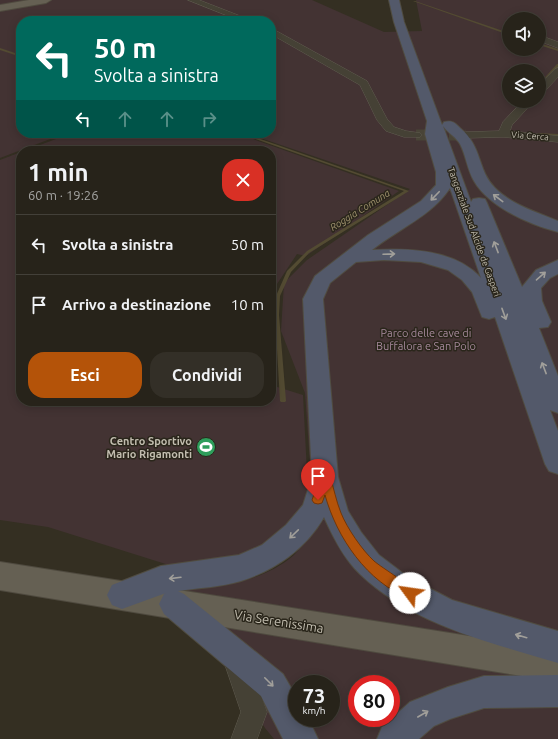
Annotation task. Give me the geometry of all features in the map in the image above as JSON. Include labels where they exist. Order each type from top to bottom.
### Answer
[{"type":"highway","name":"Tangenziale Sud Alcide de Gasperi","points":[[394,0],[399,22],[442,116],[558,404]]},
{"type":"highway","name":"Tangenziale Sud Alcide de Gasperi","points":[[404,0],[409,22],[442,116],[544,427],[558,464]]},
{"type":"highway","points":[[558,227],[522,212],[492,193],[484,184],[465,140],[442,116],[432,134],[444,172],[444,185],[438,194],[427,205],[374,239],[322,280],[313,299],[325,477],[336,514],[351,541],[369,564],[398,587],[445,612],[482,625],[558,647]]},
{"type":"highway","points":[[350,257],[398,253],[423,256],[461,270],[473,280],[480,289],[485,300],[510,373],[522,399],[544,427]]},
{"type":"highway","points":[[558,266],[542,274],[531,287],[532,301],[558,362]]},
{"type":"highway","points":[[122,595],[161,580],[240,568],[272,554],[296,534],[314,511],[325,477]]},
{"type":"highway","points":[[174,604],[272,684],[301,739]]},
{"type":"highway","points":[[394,739],[422,714],[448,703],[484,692],[558,691]]},
{"type":"main road","points":[[0,8],[46,0]]},
{"type":"main road","name":"Via Serenissima","points":[[0,576],[558,666]]},
{"type":"street","points":[[192,0],[235,16]]},
{"type":"street","points":[[276,34],[364,83],[382,120],[390,129],[404,134],[416,135]]},
{"type":"street","points":[[546,41],[558,45]]},
{"type":"street","points":[[546,84],[558,71]]},
{"type":"street","points":[[503,134],[507,124],[522,108]]},
{"type":"street","name":"Via Cerca","points":[[466,135],[503,134],[558,139]]},
{"type":"street","points":[[233,652],[254,712],[244,739]]},
{"type":"green space","name":"Parco delle cave di Buffalora e San Polo","points":[[0,0],[312,0],[384,32],[422,31],[416,0],[558,0],[558,739],[274,739],[265,728],[180,589],[210,587],[255,577],[282,564],[294,555],[310,536],[312,492],[305,393],[281,331],[284,283],[307,260],[410,189],[261,138],[276,138],[276,16],[16,16],[16,138],[53,138],[32,146],[16,146],[16,152],[0,158]]},
{"type":"green space","points":[[59,138],[250,138],[273,146],[37,146]]},
{"type":"green space","points":[[276,147],[399,191],[306,256],[297,254],[276,286]]},
{"type":"green space","name":"Centro Sportivo Mario Rigamonti","points":[[16,154],[16,406],[276,406],[276,387],[303,395],[308,492],[296,523],[252,553],[213,562],[172,566],[48,527],[0,520],[0,160]]},
{"type":"waterway","name":"Roggia Comuna","points":[[414,1],[502,32]]},
{"type":"waterway","name":"Roggia Comuna","points":[[546,46],[558,50]]},
{"type":"waterway","name":"Roggia Comuna","points":[[0,49],[16,54]]},
{"type":"waterway","name":"Roggia Comuna","points":[[546,78],[558,65]]},
{"type":"waterway","name":"Roggia Comuna","points":[[539,134],[558,135]]},
{"type":"waterway","name":"Roggia Comuna","points":[[254,138],[407,191],[308,252],[289,271],[278,296],[277,315],[283,401]]},
{"type":"tunnel","points":[[416,135],[466,135]]},
{"type":"place","name":"Centro Sportivo Mario Rigamonti","points":[[206,447]]},
{"type":"route","points":[[318,500],[325,477],[336,514],[351,541],[369,564],[398,587],[410,593]]}]
